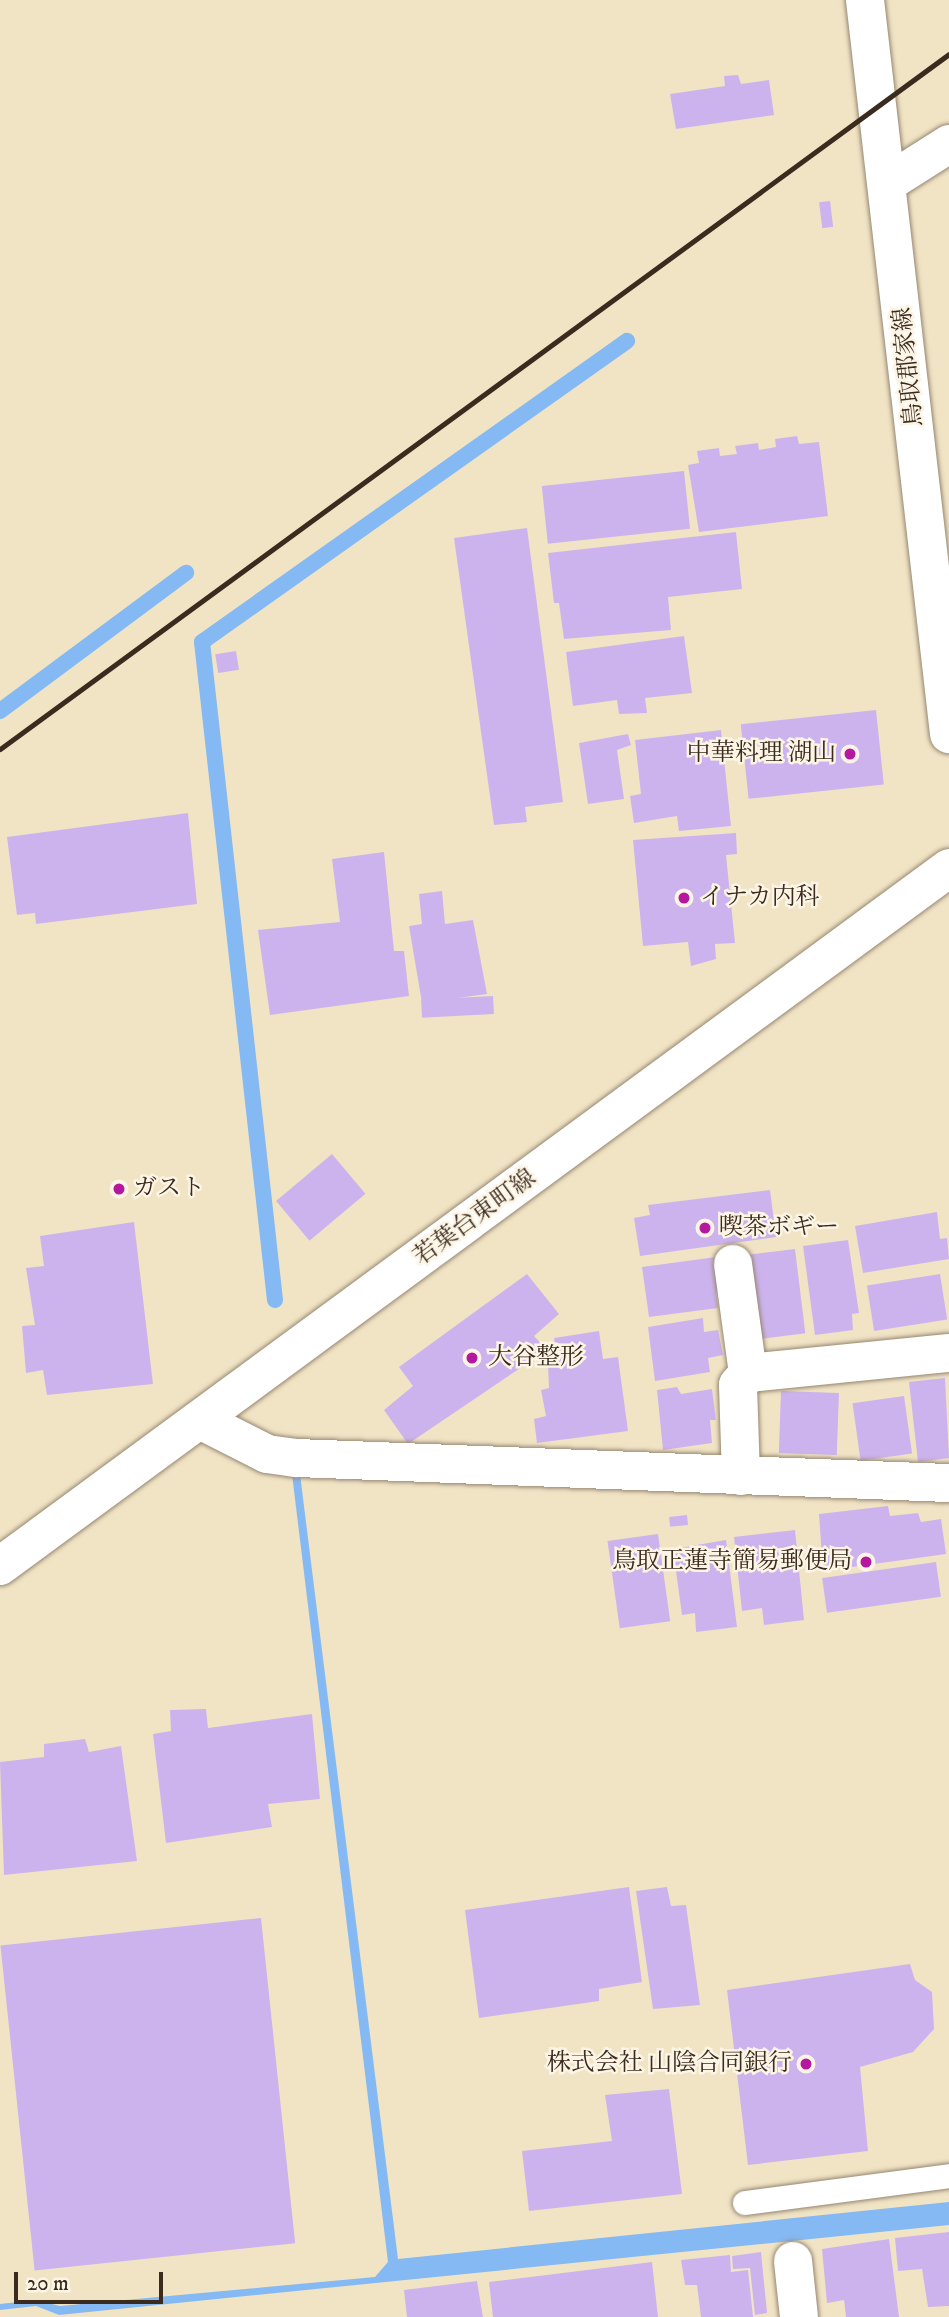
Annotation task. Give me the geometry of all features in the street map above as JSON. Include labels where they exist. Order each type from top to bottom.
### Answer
[{"type":"main road","name":"鳥取郡家線","points":[[865,0],[889,182],[949,734]]},
{"type":"main road","points":[[889,182],[949,144]]},
{"type":"main road","name":"若葉台東町線","points":[[0,1566],[202,1421],[949,868]]},
{"type":"main road","points":[[733,1264],[748,1373]]},
{"type":"main road","points":[[741,1476],[738,1385],[748,1373],[949,1353]]},
{"type":"main road","points":[[202,1421],[267,1454],[297,1458],[949,1483]]},
{"type":"main road","points":[[793,2261],[799,2317]]},
{"type":"lane","points":[[745,2203],[949,2176]]},
{"type":"water","points":[[291,1466],[299,1466],[398,2259],[949,2202],[949,2225],[59,2315],[36,2306],[0,2310],[0,2304],[36,2300],[60,2306],[375,2277],[388,2262]]},
{"type":"building","points":[[738,75],[741,84],[769,80],[774,115],[676,129],[670,94],[725,86],[724,76]]},
{"type":"building","points":[[830,201],[833,227],[822,228],[819,202]]},
{"type":"building","points":[[797,436],[799,444],[819,442],[828,516],[699,532],[688,465],[699,463],[697,451],[719,448],[720,456],[737,454],[735,446],[758,443],[759,450],[776,447],[775,439]]},
{"type":"building","points":[[684,471],[690,529],[548,544],[542,486]]},
{"type":"building","points":[[527,528],[563,802],[525,807],[527,822],[494,825],[454,538]]},
{"type":"building","points":[[736,532],[742,589],[668,597],[671,630],[564,639],[559,603],[554,603],[548,553]]},
{"type":"building","points":[[684,636],[692,693],[645,698],[647,713],[619,714],[617,700],[573,706],[566,652]]},
{"type":"building","points":[[236,651],[239,670],[218,673],[215,654]]},
{"type":"building","points":[[876,710],[884,785],[749,799],[741,724]]},
{"type":"building","points":[[721,730],[731,826],[679,831],[677,816],[634,823],[630,796],[641,794],[635,740]]},
{"type":"building","points":[[628,734],[631,745],[617,750],[624,799],[588,804],[579,743]]},
{"type":"building","points":[[188,813],[197,904],[36,924],[35,913],[17,915],[7,837]]},
{"type":"building","name":"イナカ内科","points":[[736,833],[737,854],[726,855],[735,943],[715,944],[716,959],[691,966],[688,942],[643,946],[633,840]]},
{"type":"building","points":[[384,852],[394,951],[404,951],[409,996],[270,1015],[258,930],[340,922],[332,859]]},
{"type":"building","points":[[442,891],[445,924],[473,920],[487,994],[422,1003],[409,926],[422,924],[419,894]]},
{"type":"building","points":[[493,996],[494,1014],[422,1018],[421,1000]]},
{"type":"building","points":[[332,1154],[365,1194],[310,1241],[276,1201]]},
{"type":"building","name":"喫茶ボギー","points":[[770,1190],[776,1237],[640,1256],[634,1218],[650,1215],[648,1205]]},
{"type":"building","points":[[937,1212],[940,1239],[947,1238],[949,1259],[863,1273],[855,1226]]},
{"type":"building","points":[[134,1222],[153,1384],[47,1395],[43,1370],[26,1373],[22,1326],[35,1325],[26,1268],[44,1266],[40,1236]]},
{"type":"building","points":[[848,1240],[859,1313],[852,1314],[853,1330],[815,1335],[803,1246]]},
{"type":"building","points":[[795,1249],[805,1333],[757,1339],[746,1255]]},
{"type":"building","points":[[716,1257],[722,1292],[716,1292],[718,1308],[649,1317],[642,1267]]},
{"type":"building","points":[[527,1274],[559,1314],[534,1336],[547,1350],[408,1444],[384,1410],[413,1386],[399,1367]]},
{"type":"building","points":[[940,1274],[947,1319],[874,1331],[867,1286]]},
{"type":"building","points":[[703,1318],[704,1332],[718,1330],[723,1355],[708,1358],[710,1372],[655,1381],[648,1327]]},
{"type":"building","points":[[599,1331],[603,1359],[618,1357],[628,1431],[537,1443],[534,1419],[546,1416],[541,1390],[549,1388],[548,1365],[558,1362],[554,1338]]},
{"type":"building","points":[[945,1378],[949,1458],[918,1462],[909,1382]]},
{"type":"building","points":[[677,1387],[681,1394],[712,1389],[716,1420],[710,1420],[712,1443],[663,1450],[657,1390]]},
{"type":"building","points":[[781,1391],[839,1393],[837,1455],[779,1453]]},
{"type":"building","points":[[904,1396],[912,1453],[861,1461],[853,1403]]},
{"type":"building","points":[[888,1506],[890,1516],[918,1513],[921,1522],[941,1519],[946,1554],[823,1571],[819,1514]]},
{"type":"building","points":[[687,1515],[688,1525],[670,1527],[669,1517]]},
{"type":"building","points":[[795,1530],[804,1620],[764,1625],[762,1608],[742,1611],[734,1537]]},
{"type":"building","points":[[658,1534],[670,1621],[620,1628],[607,1541]]},
{"type":"building","points":[[726,1540],[737,1627],[696,1632],[695,1613],[682,1615],[673,1549]]},
{"type":"building","points":[[936,1562],[941,1597],[827,1613],[822,1578]]},
{"type":"building","points":[[206,1709],[208,1728],[312,1714],[320,1799],[268,1804],[272,1827],[166,1843],[153,1734],[171,1731],[170,1710]]},
{"type":"building","points":[[85,1739],[89,1752],[121,1746],[137,1861],[4,1875],[0,1762],[44,1757],[44,1744]]},
{"type":"building","points":[[629,1887],[642,1982],[599,1989],[599,2001],[479,2018],[465,1910]]},
{"type":"building","points":[[667,1887],[671,1906],[686,1905],[700,2005],[653,2009],[636,1891]]},
{"type":"building","points":[[261,1918],[295,2243],[35,2271],[0,1945]]},
{"type":"building","name":"株式会社 山陰合同銀行","points":[[910,1964],[915,1980],[932,1992],[934,2029],[913,2052],[860,2067],[868,2151],[748,2165],[727,1990]]},
{"type":"building","points":[[669,2089],[682,2194],[529,2211],[522,2151],[612,2141],[605,2095]]},
{"type":"building","points":[[949,2232],[949,2306],[928,2307],[922,2269],[898,2271],[895,2238]]},
{"type":"building","points":[[889,2239],[899,2317],[846,2317],[844,2300],[827,2303],[822,2249]]},
{"type":"building","points":[[761,2252],[767,2313],[755,2315],[750,2268],[733,2269],[732,2256]]},
{"type":"building","points":[[730,2255],[731,2272],[748,2270],[753,2317],[701,2317],[697,2285],[685,2285],[681,2260]]},
{"type":"building","points":[[652,2262],[658,2317],[493,2317],[489,2282]]},
{"type":"building","points":[[477,2281],[483,2317],[407,2317],[404,2290]]},
{"type":"waterway","points":[[275,1300],[202,642],[627,341]]},
{"type":"waterway","points":[[0,711],[186,573]]},
{"type":"railway","points":[[0,749],[949,54]]},
{"type":"place","name":"中華料理 湖山","points":[[850,754]]},
{"type":"place","name":"イナカ内科","points":[[684,898]]},
{"type":"place","name":"ガスト","points":[[119,1189]]},
{"type":"place","name":"喫茶ボギー","points":[[705,1228]]},
{"type":"place","name":"大谷整形","points":[[472,1358]]},
{"type":"place","name":"鳥取正蓮寺簡易郵便局","points":[[866,1562]]},
{"type":"place","name":"株式会社 山陰合同銀行","points":[[806,2064]]}]
